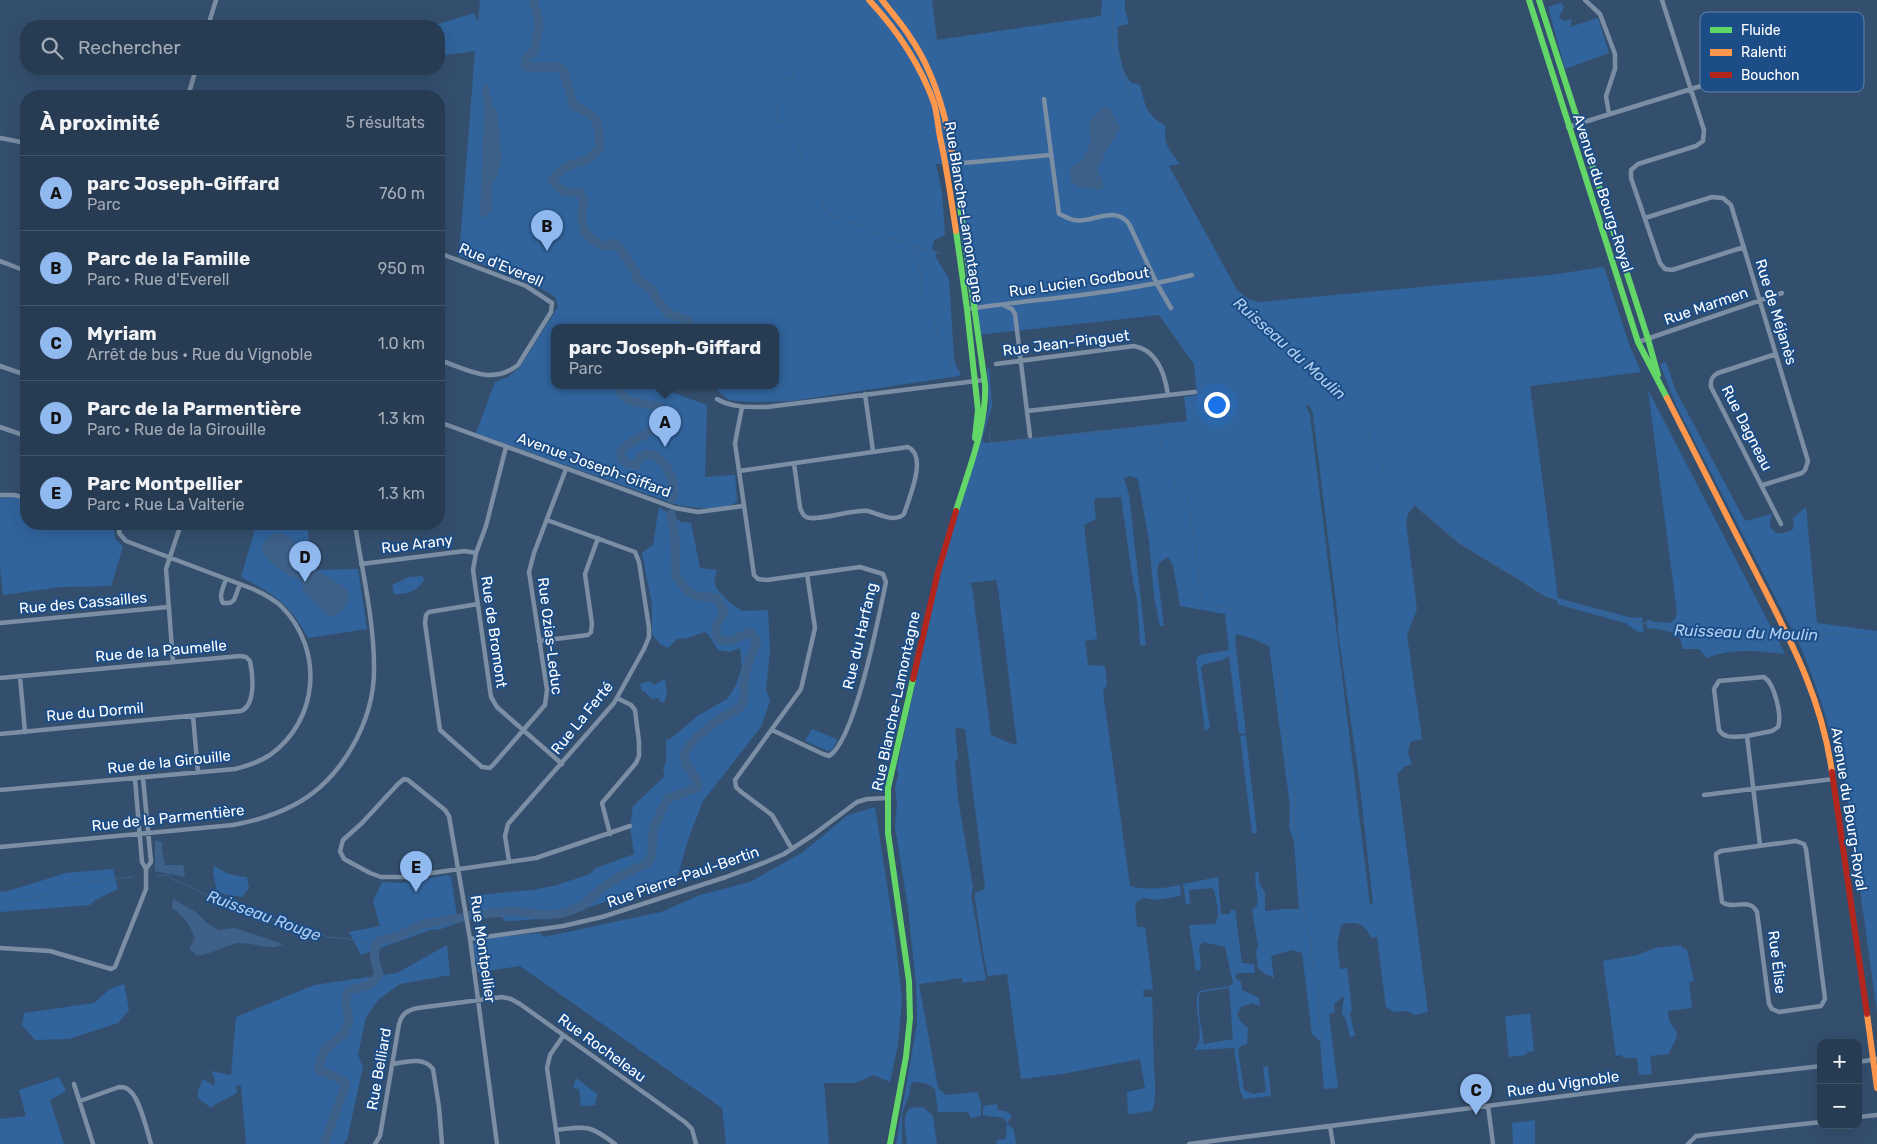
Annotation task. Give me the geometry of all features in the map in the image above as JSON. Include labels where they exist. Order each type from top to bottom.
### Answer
[{"type":"street","points":[[210,20],[216,0]]},
{"type":"street","name":"Avenue du Bourg-Royal","points":[[1529,0],[1638,342],[1807,674],[1826,735],[1875,1060],[1877,1088]]},
{"type":"street","name":"Avenue du Bourg-Royal","points":[[1539,0],[1648,339],[1662,390]]},
{"type":"street","points":[[1585,0],[1600,14],[1615,54],[1615,69],[1606,96],[1609,114]]},
{"type":"street","points":[[1662,0],[1704,130],[1703,141],[1696,146],[1638,164],[1631,170],[1630,174],[1662,267],[1669,271],[1744,248]]},
{"type":"street","name":"Rue Blanche-Lamontagne","points":[[874,2],[904,42],[919,69],[934,104],[984,380],[986,403],[982,426],[974,446],[938,572],[888,788],[888,833],[909,982],[910,1018],[906,1057],[890,1144]]},
{"type":"street","points":[[880,12],[885,2]]},
{"type":"street","name":"Rue Blanche-Lamontagne","points":[[885,2],[911,38],[925,64],[941,104],[954,164],[971,309],[978,410],[974,446]]},
{"type":"street","points":[[190,90],[194,75]]},
{"type":"street","points":[[1568,127],[1700,86]]},
{"type":"street","points":[[1044,99],[1059,214],[1075,221],[1116,215],[1124,218],[1129,224],[1170,308]]},
{"type":"street","points":[[0,138],[20,142]]},
{"type":"street","points":[[946,165],[1050,155]]},
{"type":"street","name":"Rue de Méjanès","points":[[1645,218],[1712,198],[1723,198],[1730,204],[1808,461],[1802,473],[1763,485]]},
{"type":"street","name":"Rue d'Everell","points":[[445,255],[526,286],[552,303],[551,312],[518,365],[510,371],[498,376],[486,376],[445,362]]},
{"type":"street","points":[[0,262],[20,269]]},
{"type":"street","name":"Rue Lucien Godbout","points":[[971,309],[1120,291],[1192,275]]},
{"type":"street","name":"Rue Marmen","points":[[1638,342],[1782,293]]},
{"type":"street","points":[[1005,306],[1012,309],[1015,314],[1030,436]]},
{"type":"street","name":"Rue Jean-Pinguet","points":[[996,364],[1134,346],[1143,348],[1161,368],[1166,379],[1168,395]]},
{"type":"street","name":"Rue Dagneau","points":[[1776,354],[1718,373],[1711,378],[1710,382],[1781,524]]},
{"type":"street","points":[[0,366],[20,373]]},
{"type":"street","points":[[717,399],[742,407],[793,405],[865,394],[984,380]]},
{"type":"street","points":[[1027,411],[1195,392]]},
{"type":"street","points":[[865,394],[873,451]]},
{"type":"street","name":"Rue du Harfang","points":[[742,407],[735,443],[754,575],[758,579],[767,580],[860,567],[883,574],[886,582],[856,710],[836,750],[829,756],[772,730]]},
{"type":"street","name":"Avenue Joseph-Giffard","points":[[445,424],[651,500],[687,511],[698,512],[743,506]]},
{"type":"street","points":[[0,427],[20,434]]},
{"type":"street","name":"Rue de Bromont","points":[[506,447],[473,570],[493,702],[562,764]]},
{"type":"street","points":[[739,471],[873,451],[908,447],[915,452],[918,464],[904,514],[901,517],[892,518],[865,511],[817,518],[806,517],[802,513],[794,463]]},
{"type":"street","name":"Rue Ozias-Leduc","points":[[478,604],[435,611],[426,615],[424,623],[440,730],[478,764],[490,768],[545,705],[547,700],[529,572],[534,553],[566,469]]},
{"type":"street","points":[[0,495],[20,496]]},
{"type":"street","name":"Rue La Ferté","points":[[509,861],[505,836],[508,824],[562,764],[617,698],[649,637],[638,556],[635,552],[547,520]]},
{"type":"street","name":"Rue de la Girouille","points":[[0,790],[234,769],[252,764],[274,751],[292,734],[302,717],[311,687],[312,669],[309,654],[296,624],[281,606],[269,597],[240,584],[126,541],[119,533],[119,530]]},
{"type":"street","points":[[173,662],[165,578],[169,557],[179,530]]},
{"type":"street","name":"Rue de la Parmentière","points":[[0,847],[233,825],[254,821],[276,814],[296,804],[330,777],[358,736],[374,686],[373,641],[356,530]]},
{"type":"street","points":[[539,641],[588,635],[591,632],[592,624],[585,574],[598,538]]},
{"type":"street","name":"Rue Arany","points":[[361,564],[465,551],[476,554]]},
{"type":"street","points":[[792,849],[772,815],[740,792],[735,784],[738,775],[801,689],[815,628],[807,574]]},
{"type":"street","points":[[226,579],[220,595],[223,603],[230,603],[234,600],[240,584]]},
{"type":"street","name":"Rue des Cassailles","points":[[0,623],[168,607]]},
{"type":"street","name":"Rue de la Paumelle","points":[[0,678],[240,656],[246,657],[250,662],[252,681],[251,696],[245,709],[193,716]]},
{"type":"street","points":[[1760,676],[1769,682],[1776,699],[1779,724],[1772,732],[1747,736],[1729,737],[1722,734],[1719,730],[1714,689],[1719,681],[1760,676]]},
{"type":"street","points":[[20,677],[25,732]]},
{"type":"street","points":[[610,834],[602,803],[636,763],[639,750],[635,710],[617,698]]},
{"type":"street","points":[[193,716],[198,772]]},
{"type":"street","name":"Rue du Dormil","points":[[0,734],[193,716]]},
{"type":"street","points":[[1747,736],[1760,845]]},
{"type":"street","points":[[143,778],[150,862],[146,869]]},
{"type":"street","points":[[0,948],[50,951],[111,969],[115,967],[146,889],[146,869],[142,862],[136,779]]},
{"type":"street","name":"Rue Montpellier","points":[[458,870],[404,877],[381,877],[353,865],[341,855],[340,851],[343,840],[404,779],[408,780],[445,810],[449,816],[470,939],[497,1144]]},
{"type":"street","points":[[1704,795],[1833,779]]},
{"type":"street","name":"Rue Pierre-Paul-Bertin","points":[[470,939],[563,926],[602,917],[752,867],[792,849],[857,802],[867,799],[887,798]]},
{"type":"street","points":[[458,870],[536,858],[630,826]]},
{"type":"street","name":"Rue Élise","points":[[1796,841],[1801,842],[1805,846],[1825,999],[1822,1006],[1779,1012],[1772,1008],[1768,999],[1757,912],[1755,908],[1748,904],[1728,906],[1722,902],[1716,854],[1721,851],[1760,845],[1796,841]]},
{"type":"street","name":"Rue Rocheleau","points":[[478,1000],[502,997],[511,999],[685,1122],[692,1129],[696,1144]]},
{"type":"street","name":"Rue Belliard","points":[[376,1144],[380,1136],[399,1024],[403,1014],[418,1008],[478,1000]]},
{"type":"street","points":[[558,1144],[546,1068],[550,1055],[563,1036]]},
{"type":"street","points":[[1862,1062],[1875,1060]]},
{"type":"street","points":[[392,1064],[419,1061],[430,1064],[433,1069],[439,1108],[442,1144]]},
{"type":"street","name":"Rue du Vignoble","points":[[1189,1144],[1619,1089],[1817,1066]]},
{"type":"street","points":[[74,1084],[94,1144]]},
{"type":"street","points":[[80,1101],[119,1087],[125,1087],[135,1098],[151,1144]]},
{"type":"street","points":[[1488,1106],[1493,1144]]},
{"type":"street","points":[[1862,1117],[1877,1115]]},
{"type":"street","points":[[1688,1144],[1696,1136],[1817,1122]]},
{"type":"street","points":[[1330,1126],[1333,1144]]},
{"type":"street","points":[[556,1130],[592,1128],[615,1144]]},
{"type":"shaded area","points":[[480,0],[932,0],[937,40],[1101,16],[1102,0],[1125,0],[1125,10],[1129,24],[1118,26],[1118,32],[1120,56],[1125,73],[1132,83],[1140,85],[1150,114],[1166,126],[1166,142],[1180,164],[1169,166],[1237,290],[1248,299],[1260,302],[1550,275],[1604,267],[1629,344],[1641,372],[1530,386],[1558,598],[1632,618],[1642,617],[1644,633],[1636,631],[1625,623],[1557,604],[1558,600],[1534,590],[1459,543],[1415,505],[1408,514],[1406,522],[1417,609],[1407,635],[1422,739],[1410,742],[1408,753],[1412,764],[1404,767],[1397,774],[1428,1012],[1415,1015],[1407,1011],[1394,1012],[1386,1007],[1377,937],[1371,938],[1366,929],[1359,924],[1341,925],[1337,944],[1340,969],[1347,968],[1352,1010],[1350,1014],[1355,1036],[1350,1037],[1346,1020],[1342,1013],[1344,996],[1334,1004],[1335,1012],[1329,1014],[1338,1088],[1324,1089],[1320,1041],[1312,1034],[1302,953],[1292,950],[1271,956],[1274,978],[1258,968],[1256,952],[1258,946],[1252,910],[1257,906],[1256,870],[1259,874],[1259,882],[1265,893],[1265,911],[1299,909],[1294,842],[1289,828],[1290,806],[1269,646],[1236,634],[1235,640],[1246,733],[1239,734],[1229,656],[1223,660],[1204,664],[1201,668],[1210,728],[1205,731],[1196,660],[1199,655],[1229,650],[1225,614],[1180,606],[1173,565],[1168,557],[1160,562],[1157,569],[1164,626],[1160,626],[1154,597],[1149,541],[1138,479],[1130,476],[1124,478],[1129,495],[1146,645],[1140,644],[1137,599],[1121,497],[1096,498],[1094,501],[1096,519],[1084,525],[1097,639],[1085,641],[1088,665],[1105,666],[1107,684],[1103,692],[1130,886],[1155,889],[1180,885],[1181,896],[1155,900],[1144,898],[1137,901],[1135,907],[1137,927],[1145,927],[1153,989],[1143,990],[1144,997],[1152,997],[1155,1100],[1152,1111],[1128,1114],[1127,1092],[1145,1088],[1140,1059],[1062,1074],[1021,1079],[1007,974],[988,976],[984,958],[975,893],[983,890],[985,887],[965,729],[955,728],[958,759],[955,761],[958,799],[973,887],[971,897],[986,980],[963,983],[962,978],[919,984],[938,1088],[946,1095],[977,1092],[981,1103],[981,1116],[971,1118],[968,1112],[938,1112],[935,1089],[925,1083],[913,1082],[910,1086],[910,1092],[902,1114],[902,1144],[896,1144],[917,1024],[916,984],[908,908],[895,826],[897,803],[895,787],[899,772],[897,771],[897,766],[940,573],[985,425],[989,406],[987,369],[989,368],[992,406],[982,439],[983,442],[987,443],[1187,421],[1184,397],[1197,395],[1194,364],[1159,315],[978,335],[953,164],[936,164],[942,193],[945,235],[934,240],[932,249],[937,252],[935,256],[949,279],[954,358],[961,374],[959,376],[792,401],[749,402],[729,400],[718,389],[779,389],[779,324],[551,324],[551,389],[663,389],[707,405],[705,477],[735,475],[737,501],[726,507],[698,508],[675,504],[476,433],[495,382],[508,377],[519,368],[558,307],[555,297],[532,283],[459,256],[475,51],[445,55],[445,22],[474,13],[478,22]],"holes":[[[1306,405],[1310,406],[1313,414],[1338,632],[1359,778],[1373,903],[1370,905],[1310,415]],[[996,580],[1017,744],[1012,744],[991,735],[972,586],[969,583]]]},
{"type":"shaded area","points":[[1561,3],[1564,7],[1559,17],[1564,21],[1572,19],[1570,27],[1598,18],[1609,53],[1565,69],[1548,7]]},
{"type":"shaded area","points":[[487,83],[493,106],[497,110],[502,160],[490,190],[493,197],[490,212],[485,218],[480,215],[484,109],[482,87]]},
{"type":"shaded area","points":[[1104,107],[1110,108],[1120,128],[1097,168],[1103,182],[1103,188],[1100,190],[1077,186],[1071,182],[1070,168],[1083,160],[1091,141],[1090,121]]},
{"type":"shaded area","points":[[1666,362],[1675,389],[1745,521],[1772,514],[1771,527],[1775,532],[1783,533],[1794,528],[1793,518],[1806,507],[1817,623],[1877,631],[1877,1012],[1843,767],[1838,766],[1822,705],[1800,645],[1676,405],[1660,364]]},
{"type":"shaded area","points":[[1648,390],[1785,654],[1755,651],[1726,653],[1707,658],[1699,649],[1683,649],[1679,637],[1673,633],[1647,628],[1646,621],[1670,623],[1675,619],[1677,613]]},
{"type":"shaded area","points":[[15,497],[20,499],[20,530],[114,530],[115,538],[123,547],[111,586],[61,587],[3,595],[0,567],[0,498]]},
{"type":"shaded area","points":[[659,507],[681,522],[691,523],[700,568],[717,570],[714,582],[717,589],[730,603],[742,611],[768,610],[770,652],[766,689],[770,701],[761,727],[703,801],[689,837],[678,875],[594,906],[550,917],[506,921],[497,913],[472,913],[468,896],[533,890],[557,885],[590,874],[596,868],[634,854],[630,826],[633,806],[665,776],[663,770],[666,762],[666,739],[669,740],[699,715],[727,699],[736,685],[742,667],[740,648],[730,652],[718,650],[708,634],[704,632],[688,638],[677,639],[668,648],[660,644],[652,634],[652,604],[642,553],[653,545]]},
{"type":"shaded area","points":[[255,530],[308,530],[312,570],[358,569],[367,629],[308,638],[288,608],[263,589],[241,577]]},
{"type":"shaded area","points":[[280,532],[287,535],[297,544],[318,570],[346,589],[349,594],[349,600],[338,614],[329,617],[303,590],[301,580],[279,569],[265,556],[262,551],[264,543],[270,536]]},
{"type":"shaded area","points":[[422,576],[425,579],[415,589],[408,593],[394,594],[392,585],[409,577]]},
{"type":"shaded area","points":[[665,679],[667,694],[664,703],[659,701],[659,698],[652,699],[642,691],[640,684],[650,681],[654,685]]},
{"type":"shaded area","points":[[812,729],[838,740],[832,750],[828,751],[805,741]]},
{"type":"shaded area","points":[[1246,735],[1257,833],[1252,833],[1240,736]]},
{"type":"shaded area","points":[[875,807],[895,937],[902,999],[898,1045],[890,1082],[873,1075],[855,1083],[824,1083],[829,1144],[726,1144],[722,1108],[520,966],[478,972],[473,945],[477,939],[540,933],[544,937],[661,912],[700,895],[750,882],[803,852],[848,815]]},
{"type":"shaded area","points":[[155,840],[162,842],[165,865],[183,865],[184,877],[155,871]]},
{"type":"shaded area","points":[[214,865],[229,874],[247,877],[249,888],[242,897],[227,895],[217,891],[213,873]]},
{"type":"shaded area","points":[[113,869],[118,889],[95,900],[90,905],[0,912],[0,891],[5,892],[66,873]]},
{"type":"shaded area","points":[[448,875],[451,877],[458,923],[441,929],[430,930],[361,955],[349,932],[380,926],[373,901],[382,882],[401,883]]},
{"type":"shaded area","points":[[1218,877],[1221,914],[1229,914],[1231,910],[1235,910],[1242,963],[1254,964],[1255,973],[1237,973],[1235,978],[1241,982],[1242,990],[1259,998],[1260,1006],[1252,1003],[1241,1007],[1237,1014],[1241,1022],[1248,1028],[1247,1044],[1241,1046],[1238,1050],[1244,1090],[1253,1094],[1266,1092],[1263,1067],[1268,1066],[1271,1096],[1244,1099],[1240,1091],[1234,1048],[1194,1050],[1200,1037],[1197,1006],[1199,991],[1230,986],[1233,983],[1225,947],[1203,942],[1199,947],[1201,969],[1196,971],[1189,925],[1215,924],[1218,916],[1217,908],[1214,890],[1211,888],[1189,890],[1190,904],[1186,904],[1183,884]],"holes":[[[1229,988],[1233,1039],[1204,1044],[1199,1015],[1199,994]]]},
{"type":"shaded area","points":[[173,899],[196,912],[208,924],[219,930],[235,928],[283,944],[265,947],[239,943],[197,955],[190,950],[195,938],[183,917],[172,908]]},
{"type":"shaded area","points":[[447,945],[450,975],[400,984],[379,999],[366,1017],[358,1055],[363,1067],[347,1140],[343,1144],[246,1144],[241,1086],[236,1085],[237,1093],[211,1108],[198,1098],[198,1091],[203,1079],[214,1086],[215,1080],[211,1071],[231,1075],[236,1017],[314,985],[397,973]]},
{"type":"shaded area","points":[[1681,945],[1681,947],[1687,950],[1694,981],[1689,982],[1692,1008],[1668,1011],[1669,1021],[1677,1032],[1676,1039],[1668,1054],[1650,1056],[1652,1074],[1639,1075],[1637,1058],[1616,1056],[1603,961],[1637,955],[1655,948]]},
{"type":"shaded area","points":[[124,984],[129,1010],[118,1023],[69,1039],[35,1040],[22,1025],[24,1013],[94,1003],[110,989]]},
{"type":"shaded area","points":[[1530,1014],[1534,1051],[1527,1052],[1526,1055],[1509,1057],[1505,1016]]},
{"type":"shaded area","points":[[59,1077],[66,1091],[50,1100],[64,1144],[0,1144],[0,1119],[26,1116],[19,1090]]},
{"type":"shaded area","points":[[576,1078],[597,1094],[595,1105],[581,1106],[579,1089],[573,1088]]},
{"type":"shaded area","points":[[997,1104],[998,1110],[1006,1111],[1012,1116],[1007,1123],[1003,1118],[983,1115],[983,1106]]},
{"type":"shaded area","points":[[923,1107],[933,1116],[937,1144],[907,1144],[905,1125],[907,1112],[910,1108]]},
{"type":"shaded area","points":[[1535,1120],[1535,1144],[1513,1144],[1512,1123]]},
{"type":"shaded area","points":[[1007,1123],[1014,1130],[1016,1144],[997,1144],[996,1140],[1006,1139]]},
{"type":"waterway","points":[[533,0],[539,28],[535,51],[526,59],[525,66],[560,67],[563,70],[574,106],[589,113],[598,125],[600,147],[589,158],[561,170],[552,180],[567,192],[580,193],[584,200],[582,216],[584,230],[588,235],[599,244],[608,247],[613,243],[617,245],[636,273],[637,279],[653,290],[667,313],[689,321],[690,324]]},
{"type":"waterway","points":[[762,0],[779,23],[778,34],[786,42],[795,57],[796,68],[791,80],[776,80],[771,88],[778,105],[776,120],[791,129],[807,168],[822,186],[822,200],[827,213],[886,238],[899,240],[913,247],[941,253]]},
{"type":"waterway","name":"Ruisseau du Moulin","points":[[1112,0],[1113,45],[1127,86],[1226,289],[1245,311],[1268,329],[1285,339],[1347,398],[1363,422],[1386,476],[1423,513],[1459,543],[1547,597],[1640,623],[1658,625],[1674,631],[1784,635]]},
{"type":"waterway","points":[[914,248],[922,280],[922,294],[952,368]]},
{"type":"waterway","points":[[622,389],[621,392],[628,400],[661,407],[664,411],[657,425],[621,450],[622,459],[626,463],[636,466],[639,458],[647,454],[659,459],[669,471],[672,479],[673,493],[671,499]]},
{"type":"waterway","points":[[989,433],[991,443],[1160,425],[1164,429],[1161,446],[1167,456],[1176,486],[1188,495],[1201,597],[1204,603],[1234,610],[1271,644],[1276,654],[1285,730],[1284,736],[1287,744],[1286,762],[1296,797],[1293,820],[1300,849],[1298,853],[1304,895],[1304,915],[1311,942],[1312,959],[1317,973],[1320,1028],[1324,1054]]},
{"type":"waterway","points":[[471,915],[512,911],[544,915],[563,913],[582,906],[601,889],[622,875],[648,863],[652,854],[653,830],[667,799],[698,787],[696,779],[685,763],[684,758],[687,748],[707,728],[736,710],[743,702],[745,674],[757,642],[750,632],[730,641],[720,640],[716,630],[724,612],[717,598],[698,596],[689,592],[676,577],[675,539],[671,514]]},
{"type":"waterway","name":"Ruisseau du Moulin","points":[[1790,635],[1838,634],[1877,637]]},
{"type":"waterway","name":"Ruisseau Rouge","points":[[157,876],[168,875],[174,880],[222,903],[244,907],[278,921],[289,920],[327,937],[348,939],[376,946]]},
{"type":"waterway","name":"Ruisseau Rouge","points":[[0,902],[28,900],[71,884],[133,877]]},
{"type":"waterway","points":[[324,1144],[346,1084],[340,1079],[318,1069],[327,1047],[343,1035],[349,1021],[346,1004],[347,992],[368,985],[379,974],[374,953],[379,941],[398,936],[424,924],[460,918]]},
{"type":"traffic: fast","points":[[1529,0],[1638,342],[1667,398]]},
{"type":"traffic: fast","points":[[1539,0],[1658,375]]},
{"type":"traffic: fast","points":[[956,511],[980,432],[985,400],[985,384],[958,192]]},
{"type":"traffic: fast","points":[[956,231],[978,410],[975,438]]},
{"type":"traffic: fast","points":[[890,1144],[906,1057],[910,1018],[909,981],[888,833],[888,788],[913,679]]},
{"type":"traffic: slow","points":[[869,0],[907,48],[922,75],[934,103],[956,231]]},
{"type":"traffic: slow","points":[[882,0],[907,32],[930,73],[948,132],[958,192]]},
{"type":"traffic: slow","points":[[1667,398],[1779,617],[1802,666],[1820,717],[1832,772]]},
{"type":"traffic: slow","points":[[1867,1014],[1877,1088]]},
{"type":"traffic: jam","points":[[913,679],[938,572],[956,511]]},
{"type":"traffic: jam","points":[[1832,772],[1867,1014]]},
{"type":"place","name":"Parc de la Famille","points":[[547,251]]},
{"type":"place","name":"parc Joseph-Giffard","points":[[665,447]]},
{"type":"place","name":"Parc de la Parmentière","points":[[305,582]]},
{"type":"place","name":"Parc Montpellier","points":[[416,892]]},
{"type":"place","name":"Myriam","points":[[1476,1115]]}]
